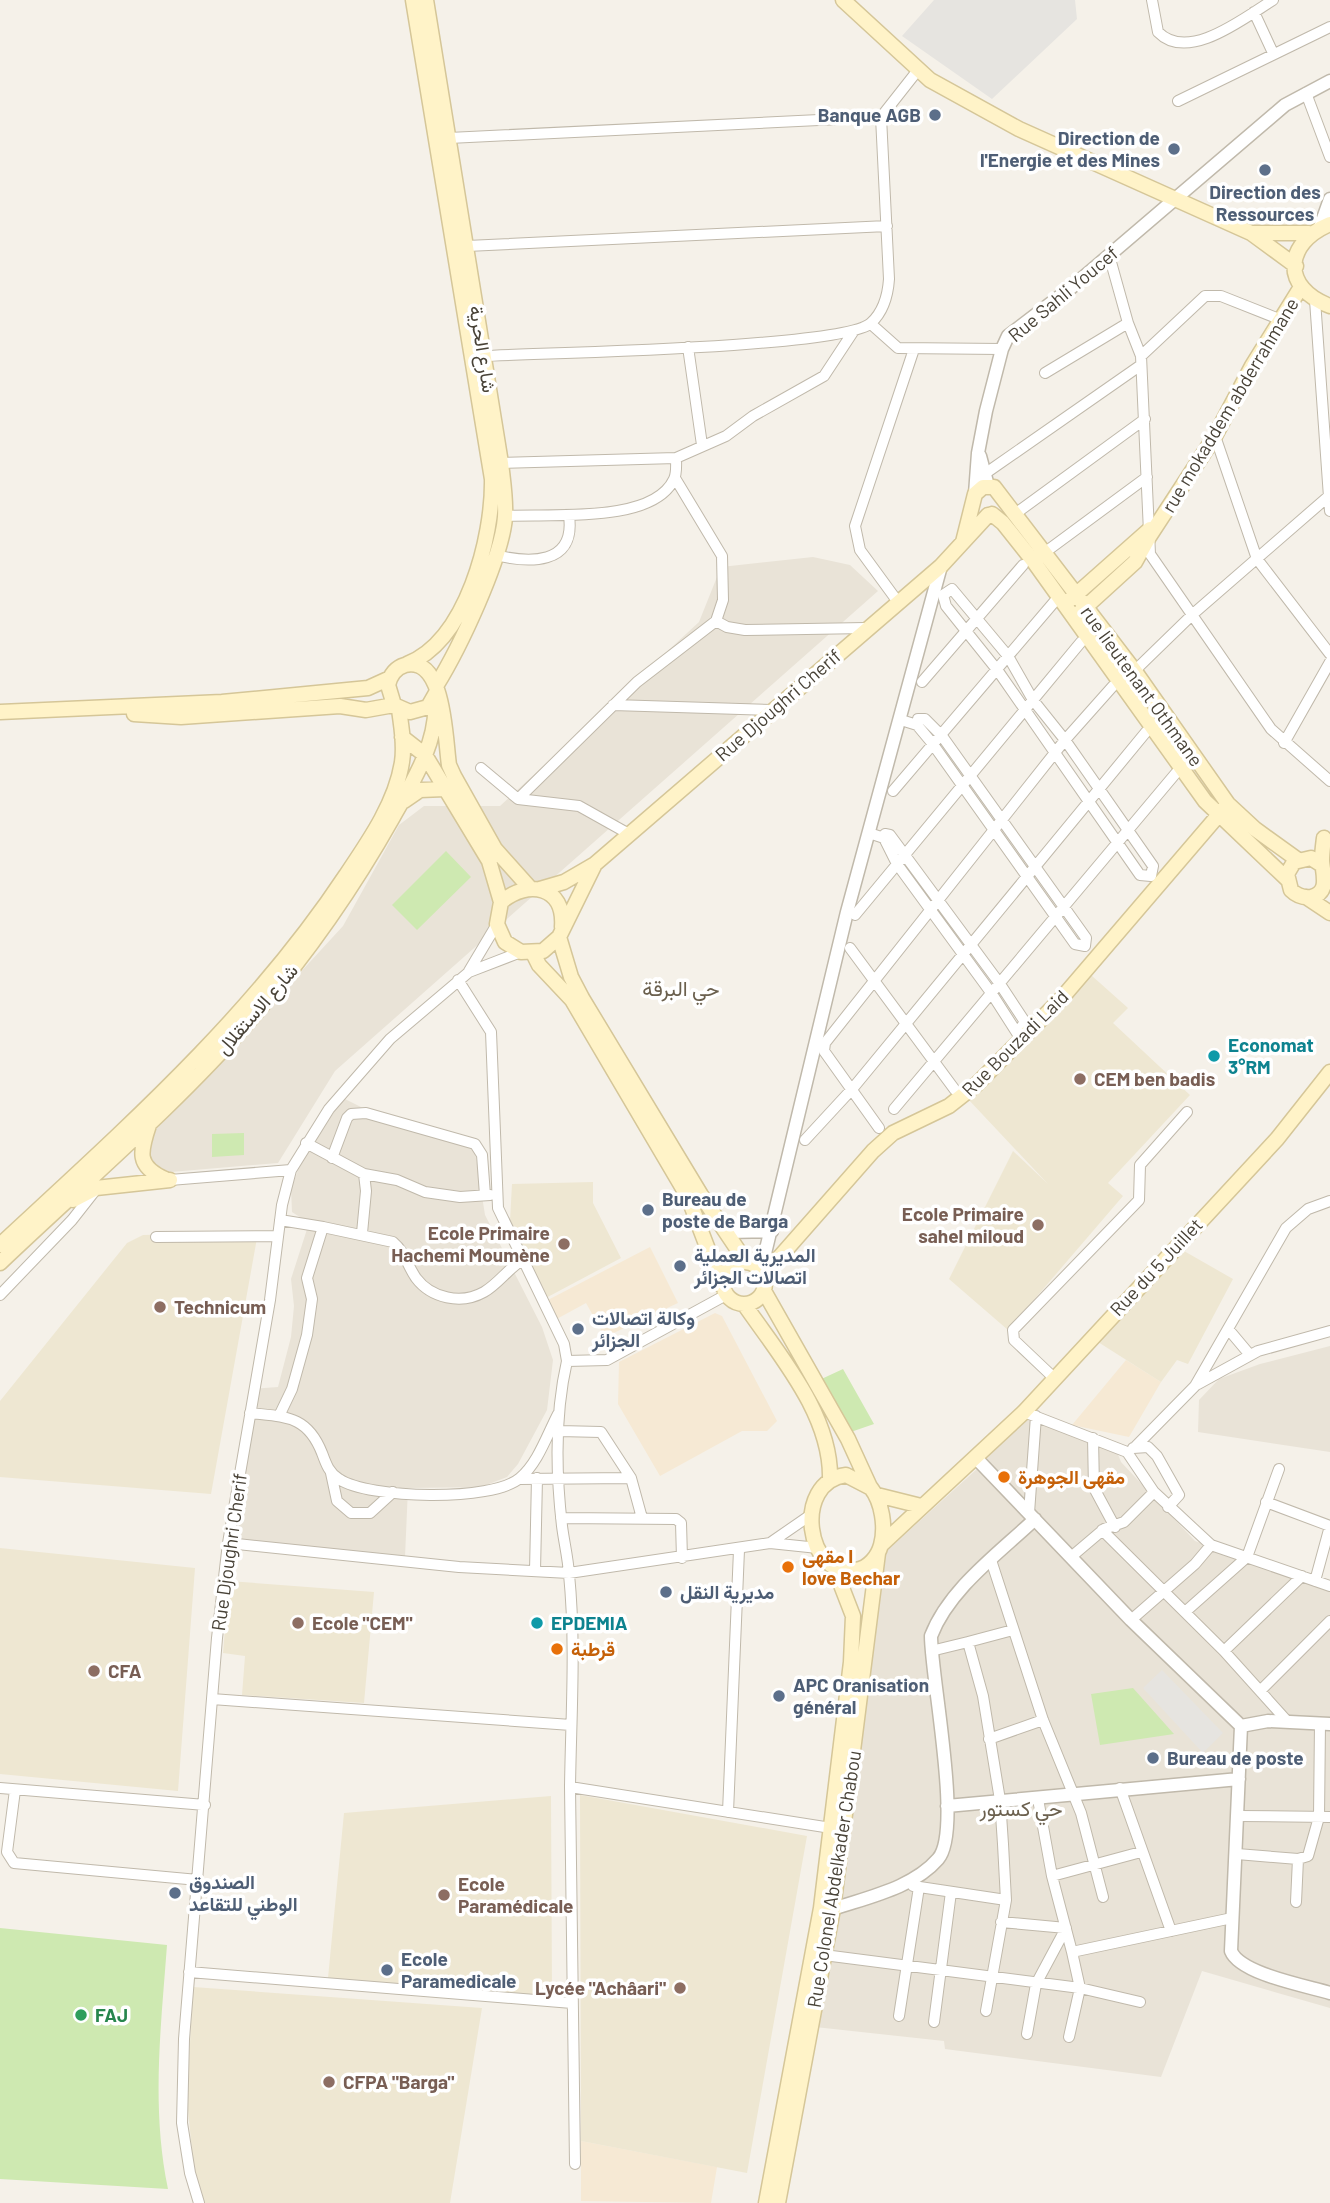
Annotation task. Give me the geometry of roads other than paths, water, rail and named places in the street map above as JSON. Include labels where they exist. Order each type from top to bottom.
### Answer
[{"type":"main road","name":"شارع الحرية","points":[[407,664],[420,659],[437,642],[460,611],[487,539],[492,506],[490,466],[413,0]]},
{"type":"main road","name":"شارع الحرية","points":[[426,0],[501,463],[505,516],[495,555],[436,692]]},
{"type":"main road","points":[[844,0],[918,70],[1019,129],[1251,233],[1296,266]]},
{"type":"main road","points":[[1251,233],[1324,227]]},
{"type":"main road","points":[[1324,227],[1301,243],[1296,266],[1301,287],[1315,300],[1330,306]]},
{"type":"main road","name":"rue mokaddem abderrahmane","points":[[1074,618],[1135,562],[1152,530],[1216,436],[1279,319],[1301,287]]},
{"type":"main road","points":[[962,546],[974,498],[987,480],[1002,496],[1000,507],[990,514],[979,511],[974,498]]},
{"type":"main road","name":"rue lieutenant Othmane","points":[[1002,496],[1015,514],[1034,560]]},
{"type":"main road","name":"Rue Djoughri Cherif","points":[[595,864],[941,566],[990,514]]},
{"type":"main road","name":"rue lieutenant Othmane","points":[[990,514],[1003,523],[1065,600],[1117,685],[1217,816],[1287,879]]},
{"type":"main road","name":"rue mokaddem abderrahmane","points":[[1065,600],[1152,530]]},
{"type":"main road","name":"rue lieutenant Othmane","points":[[1065,600],[1086,607],[1134,670],[1228,804],[1255,829],[1301,859]]},
{"type":"main road","points":[[0,712],[222,702],[368,688],[390,678],[407,664],[427,669],[436,692],[454,776],[495,849],[534,888],[548,894],[561,908],[560,932],[571,977],[582,998],[701,1195],[746,1262],[763,1279],[874,1492],[882,1513],[879,1549],[870,1564],[861,1570],[843,1571],[834,1567],[818,1548],[813,1534],[812,1514],[816,1496],[830,1480],[846,1475],[854,1477],[874,1492],[921,1506]]},
{"type":"main road","points":[[390,678],[388,692],[397,707]]},
{"type":"main road","points":[[60,710],[181,717],[340,706],[366,710],[397,707],[419,711],[436,692]]},
{"type":"main road","name":"شارع الاستقلال","points":[[0,1263],[150,1123],[239,1032],[304,955],[339,908],[400,804],[425,755],[436,716],[436,692]]},
{"type":"main road","name":"شارع الاستقلال","points":[[0,1245],[142,1113],[248,1005],[289,956],[358,857],[391,797],[402,761],[402,737],[397,707]]},
{"type":"main road","points":[[402,737],[425,755],[489,861],[501,902],[497,924],[505,942],[527,953],[572,1000],[688,1197],[724,1291],[744,1304],[792,1374],[829,1453],[830,1480]]},
{"type":"main road","points":[[400,804],[420,790],[445,789]]},
{"type":"main road","name":"Rue Bouzadi Laid","points":[[763,1279],[873,1151],[893,1133],[961,1098],[1007,1055],[1061,999],[1228,804]]},
{"type":"main road","points":[[1327,832],[1288,869],[1287,879],[1295,894],[1306,897],[1330,913]]},
{"type":"main road","points":[[1306,897],[1320,892],[1328,885],[1322,865],[1327,832]]},
{"type":"main road","points":[[1301,859],[1322,865]]},
{"type":"main road","points":[[501,902],[517,890],[564,882],[595,864]]},
{"type":"main road","points":[[527,953],[543,951],[560,932],[595,864]]},
{"type":"main road","name":"Rue du 5 Juillet","points":[[879,1549],[921,1506],[1030,1414],[1053,1377],[1277,1139],[1330,1072]]},
{"type":"main road","points":[[150,1123],[143,1143],[142,1160],[149,1172],[170,1180]]},
{"type":"main road","points":[[59,1207],[96,1188],[170,1180]]},
{"type":"main road","points":[[724,1291],[729,1268],[746,1262]]},
{"type":"main road","points":[[744,1304],[756,1301],[763,1279]]},
{"type":"main road","name":"Rue Colonel Abdelkader Chabou","points":[[766,2203],[827,1909],[879,1549]]},
{"type":"main road","name":"Rue Colonel Abdelkader Chabou","points":[[778,2203],[824,1955],[831,1828],[853,1630],[848,1597],[834,1567]]},
{"type":"street","points":[[1152,0],[1158,32],[1174,44],[1206,38],[1273,0]]},
{"type":"street","points":[[1254,12],[1273,53]]},
{"type":"street","points":[[1178,101],[1330,27]]},
{"type":"street","points":[[483,356],[688,348],[853,332],[871,324],[885,303],[889,287],[881,117],[918,70]]},
{"type":"street","name":"Rue Sahli Youcef","points":[[974,498],[978,453],[1002,349],[1008,336],[1109,255],[1285,105],[1330,82]]},
{"type":"street","points":[[1306,93],[1330,157]]},
{"type":"street","points":[[449,138],[881,117]]},
{"type":"street","points":[[1324,227],[1330,199]]},
{"type":"street","points":[[467,246],[887,226]]},
{"type":"street","points":[[1109,255],[1141,361],[1153,561],[1284,743],[1330,781]]},
{"type":"street","points":[[978,453],[987,480],[1141,361],[1205,296],[1221,296],[1279,319]]},
{"type":"street","points":[[1315,300],[1330,511]]},
{"type":"street","points":[[1045,373],[1128,323]]},
{"type":"street","points":[[871,324],[893,346],[914,349],[1002,349]]},
{"type":"street","points":[[501,463],[676,458],[702,444],[726,436],[752,416],[824,376],[853,332]]},
{"type":"street","points":[[688,348],[702,444]]},
{"type":"street","points":[[898,603],[860,550],[855,526],[914,349]]},
{"type":"street","points":[[1015,514],[1145,419]]},
{"type":"street","points":[[1216,436],[1257,559],[1330,654]]},
{"type":"street","points":[[518,799],[637,682],[716,621],[723,600],[722,556],[675,478],[676,458]]},
{"type":"street","points":[[922,682],[975,618],[1034,560],[1147,477]]},
{"type":"street","points":[[505,516],[569,516],[635,507],[654,499],[675,478]]},
{"type":"street","points":[[879,1128],[824,1047],[832,1030],[1065,740],[1117,685],[1193,614],[1328,496]]},
{"type":"street","points":[[495,555],[518,561],[546,559],[567,540],[569,516]]},
{"type":"street","points":[[763,1279],[807,1071],[941,566]]},
{"type":"street","points":[[955,591],[975,618],[1008,656],[1033,699],[1153,866],[1151,876],[1140,875],[1119,841],[1024,713],[998,671],[946,606],[945,592],[955,591]]},
{"type":"street","points":[[893,791],[932,743],[942,736],[998,671],[1008,656],[1065,600]]},
{"type":"street","points":[[716,621],[727,627],[745,630],[866,628]]},
{"type":"street","points":[[855,915],[1081,642]]},
{"type":"street","points":[[1284,743],[1330,662]]},
{"type":"street","points":[[613,705],[772,710]]},
{"type":"street","points":[[917,725],[918,719],[925,719],[942,736],[1035,868],[1060,913]]},
{"type":"street","points":[[901,720],[917,725],[932,743],[1027,878],[1060,913]]},
{"type":"street","points":[[806,1140],[853,1088],[1146,732]]},
{"type":"street","points":[[481,768],[518,799],[579,806],[629,834]]},
{"type":"street","points":[[894,1109],[1175,773]]},
{"type":"street","points":[[869,833],[884,838],[930,909],[967,950],[1000,984],[1025,1022],[1017,1033],[992,993],[967,950],[938,900],[900,860]]},
{"type":"street","points":[[469,972],[497,924]]},
{"type":"street","points":[[850,948],[955,1090]]},
{"type":"street","points":[[469,972],[527,953]]},
{"type":"street","name":"Rue Djoughri Cherif","points":[[199,2203],[190,2173],[183,2123],[184,2039],[189,1972],[228,1543],[280,1220],[291,1170],[306,1143],[361,1069],[390,1039],[469,972]]},
{"type":"street","points":[[458,980],[491,1032],[490,1195]]},
{"type":"street","points":[[332,1158],[347,1118],[351,1114],[366,1112],[475,1144],[482,1155],[490,1195],[564,1344],[567,1361],[559,1411],[559,1477],[561,1518],[569,1573],[575,2164]]},
{"type":"street","points":[[1053,1377],[1014,1340],[1013,1330],[1139,1200],[1140,1165],[1187,1112]]},
{"type":"street","points":[[306,1143],[364,1174],[397,1180],[433,1193],[460,1197],[490,1195]]},
{"type":"street","points":[[170,1180],[291,1170]]},
{"type":"street","points":[[362,1233],[366,1191],[364,1174]]},
{"type":"street","points":[[0,1295],[72,1220],[96,1188]]},
{"type":"street","points":[[1132,1449],[1195,1386],[1286,1228],[1308,1209],[1330,1201]]},
{"type":"street","points":[[280,1220],[362,1233],[393,1242],[402,1249],[417,1279],[444,1298],[469,1297],[484,1292],[521,1261]]},
{"type":"street","points":[[280,1414],[292,1389],[307,1335],[312,1299],[307,1278],[323,1227]]},
{"type":"street","points":[[728,1232],[772,1231]]},
{"type":"street","points":[[156,1237],[278,1236]]},
{"type":"street","points":[[567,1361],[607,1360],[724,1291]]},
{"type":"street","points":[[1229,1330],[1250,1355]]},
{"type":"street","points":[[1195,1386],[1250,1355],[1277,1344],[1330,1331]]},
{"type":"street","points":[[331,1473],[352,1487],[393,1492],[478,1492],[499,1489],[519,1479],[532,1464],[559,1411]]},
{"type":"street","points":[[250,1413],[280,1414],[308,1429],[331,1473],[337,1502],[351,1514],[369,1513],[393,1492]]},
{"type":"street","points":[[827,1909],[903,1884],[938,1859],[945,1847],[947,1806],[931,1636],[937,1620],[1032,1516],[1030,1414],[1093,1438],[1132,1449],[1144,1446],[1154,1452],[1177,1491],[1178,1498],[1168,1507]]},
{"type":"street","points":[[559,1431],[601,1432],[631,1478],[642,1518]]},
{"type":"street","points":[[1093,1438],[1094,1488],[1115,1527]]},
{"type":"street","points":[[1132,1449],[1154,1492],[1211,1545],[1330,1586]]},
{"type":"street","points":[[976,1458],[1131,1620],[1241,1726],[1239,1816],[1231,1936],[1234,1958],[1252,1969],[1330,1993]]},
{"type":"street","points":[[1185,1612],[1247,1557],[1279,1468]]},
{"type":"street","points":[[535,1571],[537,1478]]},
{"type":"street","points":[[519,1479],[631,1478]]},
{"type":"street","points":[[1072,1557],[1102,1530],[1124,1522],[1154,1492]]},
{"type":"street","points":[[1266,1502],[1330,1526],[1315,1581]]},
{"type":"street","points":[[771,1543],[812,1514]]},
{"type":"street","points":[[561,1518],[679,1521],[682,1559]]},
{"type":"street","points":[[1102,1530],[1224,1651],[1287,1721]]},
{"type":"street","points":[[228,1543],[459,1567],[569,1573],[682,1559],[771,1543],[818,1548]]},
{"type":"street","points":[[1131,1620],[1195,1564],[1211,1545]]},
{"type":"street","points":[[729,1812],[739,1550]]},
{"type":"street","points":[[991,1560],[1043,1720],[1073,1794],[1103,1897]]},
{"type":"street","points":[[1224,1651],[1303,1576]]},
{"type":"street","points":[[1261,1690],[1330,1621]]},
{"type":"street","points":[[931,1651],[1013,1630]]},
{"type":"street","points":[[968,1642],[983,1696],[1000,1800],[1006,1900],[986,2011]]},
{"type":"street","points":[[212,1699],[571,1726]]},
{"type":"street","points":[[989,1740],[1043,1720]]},
{"type":"street","points":[[1237,1854],[1298,1859],[1308,1856],[1325,1817],[1325,1723],[1287,1721],[1241,1726]]},
{"type":"street","points":[[947,1806],[1239,1779]]},
{"type":"street","points":[[570,1787],[831,1828]]},
{"type":"street","points":[[0,1788],[205,1805]]},
{"type":"street","points":[[1120,1788],[1171,1931]]},
{"type":"street","points":[[15,1790],[7,1852],[14,1863],[198,1880]]},
{"type":"street","points":[[1038,1799],[1052,1876],[1080,1988],[1069,2037]]},
{"type":"street","points":[[1239,1816],[1325,1817]]},
{"type":"street","points":[[1052,1876],[1141,1852]]},
{"type":"street","points":[[1296,1902],[1298,1859]]},
{"type":"street","points":[[903,1884],[1006,1900]]},
{"type":"street","points":[[899,2016],[919,1887]]},
{"type":"street","points":[[933,2022],[951,1892]]},
{"type":"street","points":[[1072,1952],[1232,1918]]},
{"type":"street","points":[[1001,1922],[1066,1928]]},
{"type":"street","points":[[1027,2034],[1037,1983],[1066,1928]]},
{"type":"street","points":[[824,1955],[1080,1988],[1140,2002]]},
{"type":"street","points":[[189,1972],[572,2003]]},
{"type":"place","name":"Banque AGB","points":[[935,115]]},
{"type":"place","name":"Direction de l'Energie et des Mines","points":[[1174,149]]},
{"type":"place","name":"Direction des Ressources","points":[[1265,170]]},
{"type":"place","name":"Economat 3°RM","points":[[1214,1056]]},
{"type":"place","name":"CEM ben badis","points":[[1080,1079]]},
{"type":"place","name":"Bureau de poste de Barga","points":[[648,1210]]},
{"type":"place","name":"Ecole Primaire sahel miloud","points":[[1038,1225]]},
{"type":"place","name":"Ecole Primaire Hachemi Moumène","points":[[564,1244]]},
{"type":"place","name":"المديرية العملية اتصالات الجزائر","points":[[680,1266]]},
{"type":"place","name":"Technicum","points":[[160,1307]]},
{"type":"place","name":"وكالة اتصالات الجزائر","points":[[578,1329]]},
{"type":"place","name":"مقهى الجوهرة","points":[[1004,1477]]},
{"type":"place","name":"مقهى I love Bechar","points":[[788,1567]]},
{"type":"place","name":"مديرية النقل","points":[[666,1592]]},
{"type":"place","name":"Ecole \"CEM\"","points":[[298,1623]]},
{"type":"place","name":"EPDEMIA","points":[[537,1623]]},
{"type":"place","name":"قرطبة","points":[[557,1649]]},
{"type":"place","name":"CFA","points":[[94,1671]]},
{"type":"place","name":"APC Oranisation général","points":[[779,1696]]},
{"type":"place","name":"Bureau de poste","points":[[1153,1758]]},
{"type":"place","name":"الصندوق الوطني للتقاعد","points":[[175,1893]]},
{"type":"place","name":"Ecole Paramédicale","points":[[444,1895]]},
{"type":"place","name":"Ecole Paramedicale","points":[[387,1970]]},
{"type":"place","name":"Lycée \"Achâari\"","points":[[680,1988]]},
{"type":"place","name":"FAJ","points":[[81,2015]]},
{"type":"place","name":"CFPA \"Barga\"","points":[[329,2082]]},
{"type":"district","name":"حي البرقة","points":[[681,989]]},
{"type":"district","name":"حي كستور","points":[[1021,1809]]}]
